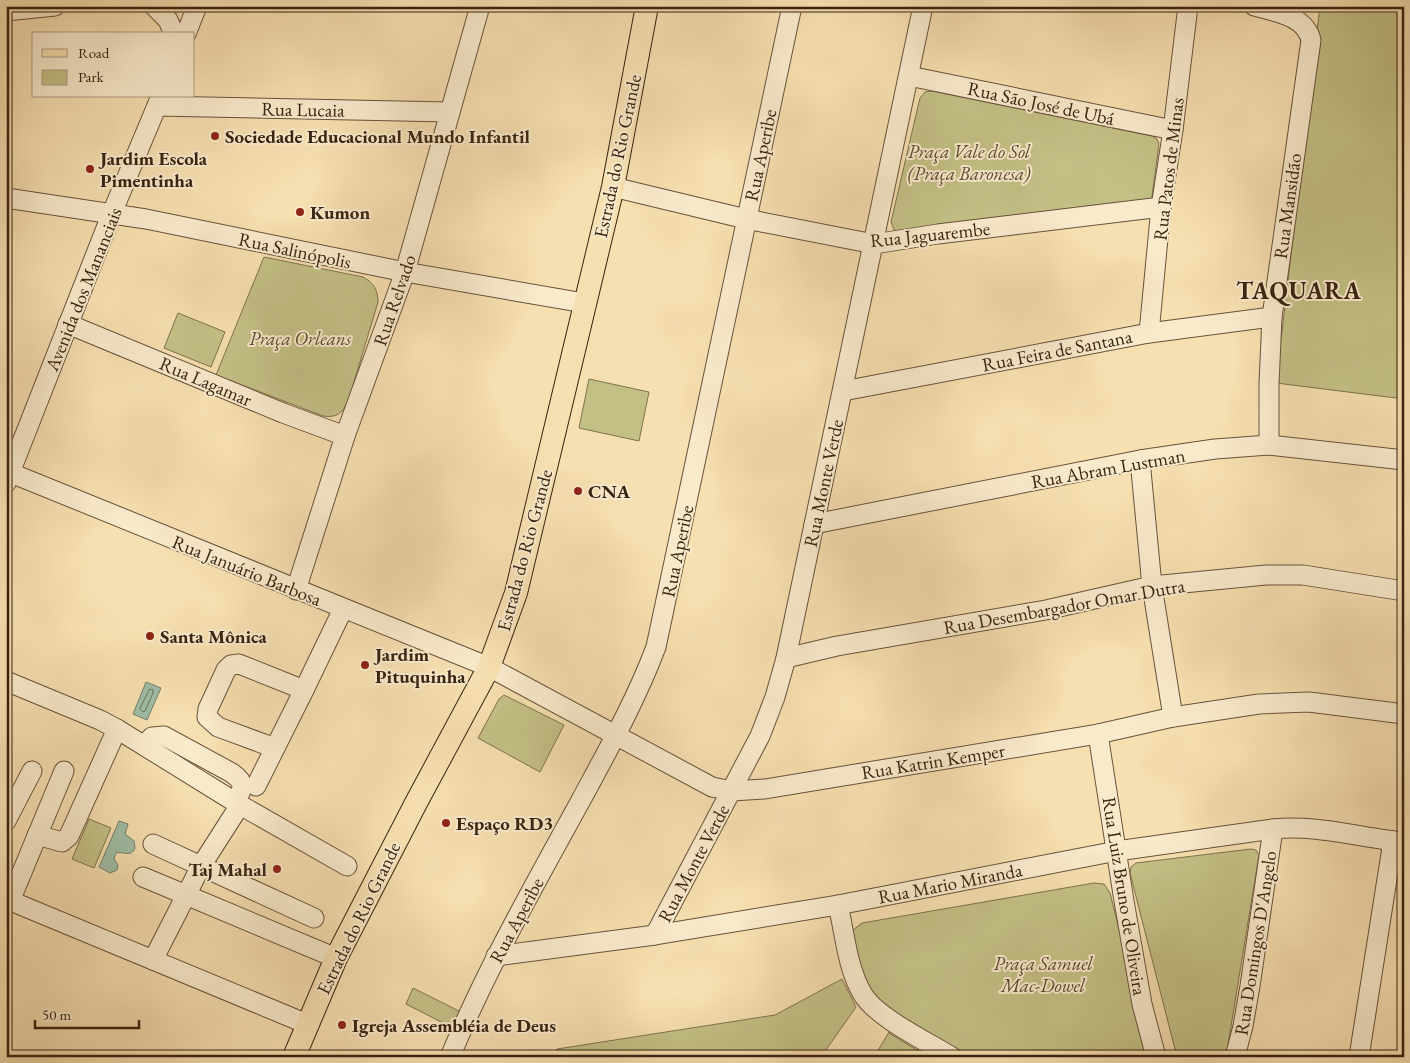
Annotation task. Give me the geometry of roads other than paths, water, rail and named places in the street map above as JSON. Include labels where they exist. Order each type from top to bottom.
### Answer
[{"type":"main road","name":"Estrada do Rio Grande","points":[[294,1057],[336,958],[417,801],[489,668],[516,593],[612,187],[647,6]]},
{"type":"street","points":[[6,11],[55,6]]},
{"type":"street","points":[[154,6],[168,20],[173,32]]},
{"type":"street","points":[[187,32],[197,6]]},
{"type":"street","name":"Rua Relvado","points":[[296,590],[345,436],[405,272],[480,6]]},
{"type":"street","name":"Rua Aperibe","points":[[450,1057],[496,956],[616,734],[645,676],[656,647],[792,6]]},
{"type":"street","name":"Rua Monte Verde","points":[[654,936],[760,736],[775,697],[786,658],[923,6]]},
{"type":"street","name":"Rua Patos de Minas","points":[[1150,332],[1161,207],[1173,130],[1188,6]]},
{"type":"street","name":"Rua Mansidão","points":[[1254,6],[1281,14],[1302,24],[1309,33],[1311,40],[1272,316],[1269,445]]},
{"type":"street","name":"Rua São José de Ubá","points":[[909,76],[1173,130]]},
{"type":"street","name":"Rua Lucaia","points":[[159,101],[450,112]]},
{"type":"street","name":"Avenida dos Mananciais","points":[[8,475],[112,213],[159,101]]},
{"type":"street","name":"Rua Jaguarembe","points":[[612,187],[746,219],[874,244],[938,234],[1161,207]]},
{"type":"street","name":"Rua Salinópolis","points":[[6,198],[82,211],[112,213],[405,272],[584,303]]},
{"type":"street","name":"Rua Feira de Santana","points":[[842,391],[1150,332],[1272,316]]},
{"type":"street","name":"Rua Lagamar","points":[[68,324],[274,409],[345,436]]},
{"type":"street","name":"Rua Abram Lustman","points":[[814,524],[1140,460],[1215,449],[1269,445],[1404,460]]},
{"type":"street","points":[[1140,460],[1152,586],[1172,717]]},
{"type":"street","name":"Rua Januário Barbosa","points":[[8,475],[489,668]]},
{"type":"street","name":"Rua Desembargador Omar Dutra","points":[[786,658],[837,646],[1046,610],[1152,586],[1266,575],[1303,575],[1404,591]]},
{"type":"street","points":[[256,786],[343,609]]},
{"type":"street","points":[[275,748],[218,727],[207,717],[208,709],[226,670],[235,663],[304,690]]},
{"type":"street","name":"Rua Katrin Kemper","points":[[489,668],[616,734],[712,787],[732,791],[765,789],[1098,734],[1172,717],[1260,704],[1308,702],[1404,714]]},
{"type":"street","points":[[6,681],[100,720],[117,729],[238,803],[347,866]]},
{"type":"street","points":[[38,835],[62,842],[69,836],[117,729]]},
{"type":"street","name":"Rua Luiz Bruno de Oliveira","points":[[1098,734],[1142,1004],[1156,1057]]},
{"type":"street","points":[[6,821],[32,771]]},
{"type":"street","points":[[64,771],[38,835],[8,900],[307,1024]]},
{"type":"street","points":[[153,960],[185,894],[238,803]]},
{"type":"street","name":"Rua Mario Miranda","points":[[496,956],[654,936],[838,905],[1117,851],[1287,827],[1314,829],[1398,842]]},
{"type":"street","name":"Rua Domingos D'Angelo","points":[[1235,1057],[1250,986],[1273,829]]},
{"type":"street","points":[[1359,1057],[1398,842]]},
{"type":"street","points":[[152,844],[314,918]]},
{"type":"street","points":[[143,876],[336,958]]},
{"type":"street","points":[[838,905],[853,974],[862,995],[890,1020],[952,1057]]},
{"type":"water","points":[[146,682],[161,688],[147,720],[133,714]]},
{"type":"water","points":[[119,821],[128,824],[125,834],[134,841],[135,848],[131,853],[116,853],[114,859],[118,865],[117,870],[110,873],[99,867]]},
{"type":"place","name":"Sociedade Educacional Mundo Infantil","points":[[215,136]]},
{"type":"place","name":"Jardim Escola Pimentinha","points":[[90,169]]},
{"type":"place","name":"Kumon","points":[[300,212]]},
{"type":"place","name":"CNA","points":[[578,491]]},
{"type":"place","name":"Santa Mônica","points":[[150,636]]},
{"type":"place","name":"Jardim Pituquinha","points":[[365,665]]},
{"type":"place","name":"Espaço RD3","points":[[446,823]]},
{"type":"place","name":"Taj Mahal","points":[[277,869]]},
{"type":"place","name":"Igreja Assembléia de Deus","points":[[342,1025]]},
{"type":"district","name":"TAQUARA","points":[[1299,291]]},
{"type":"park label","name":"Praça Vale do Sol (Praça Baronesa)","points":[[969,162]]},
{"type":"park label","name":"Praça Orleans","points":[[300,338]]},
{"type":"park label","name":"Praça Samuel Mac-Dowel","points":[[1043,974]]}]
